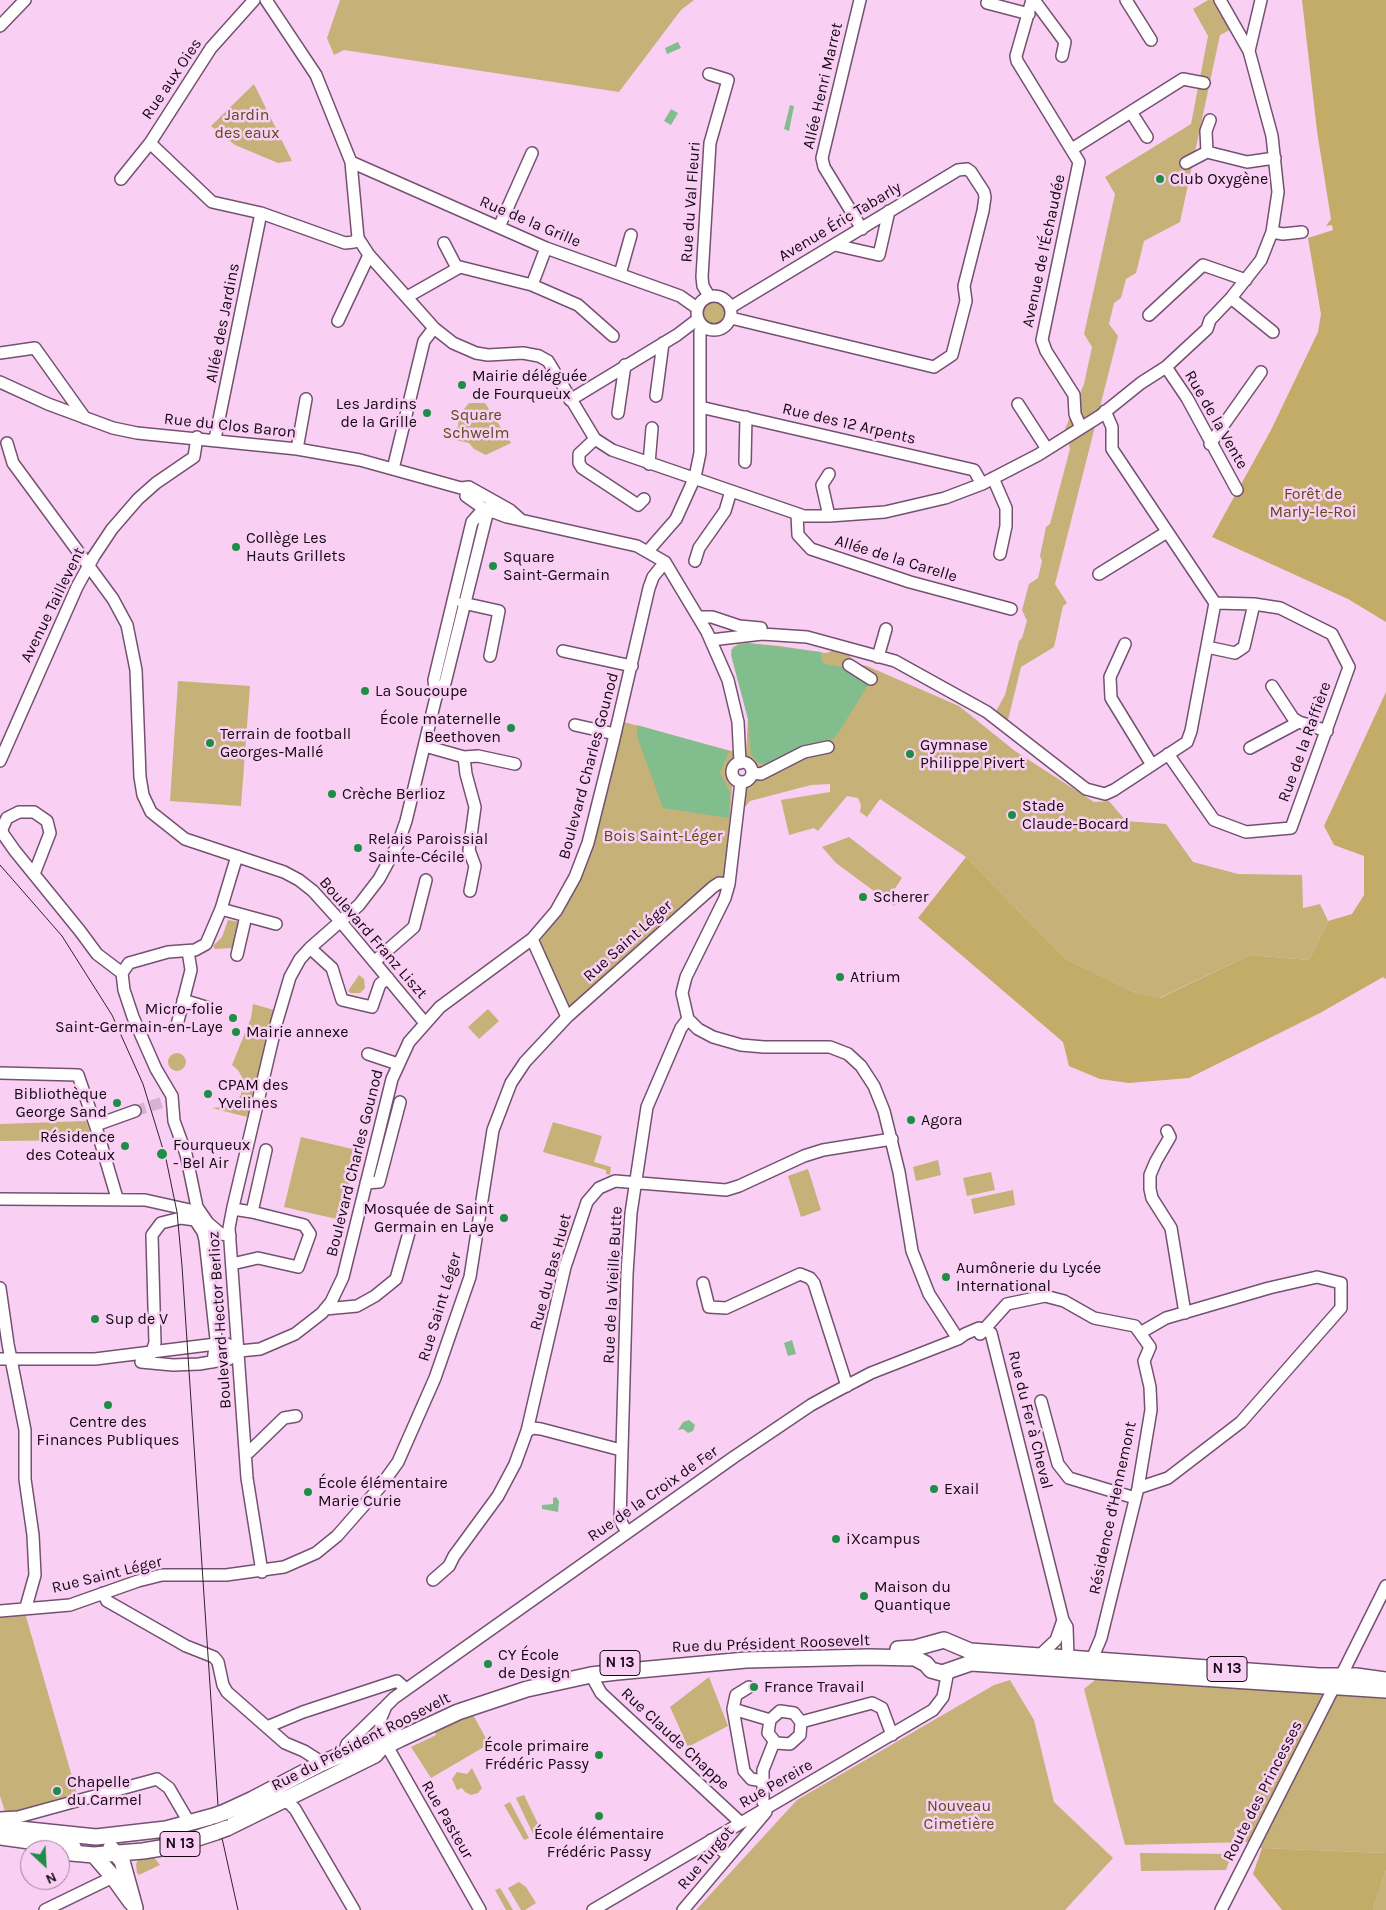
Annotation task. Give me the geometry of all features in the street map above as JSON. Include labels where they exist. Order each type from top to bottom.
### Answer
[{"type":"main road","name":"Rue du Président Roosevelt","points":[[190,1824],[219,1821],[281,1802],[375,1755],[383,1744],[484,1694],[556,1674],[615,1664],[748,1651],[915,1648],[944,1640],[970,1651],[1068,1656],[1092,1660],[1309,1676],[1386,1690]]},
{"type":"main road","points":[[929,1667],[925,1653],[930,1644]]},
{"type":"main road","points":[[950,1670],[957,1659],[952,1645]]},
{"type":"main road","name":"Rue du Président Roosevelt","points":[[143,1851],[173,1846],[320,1764],[343,1755],[383,1744],[488,1701],[591,1675],[662,1666],[783,1659],[915,1658],[942,1673],[970,1663],[1338,1682],[1386,1680]]},
{"type":"main road","points":[[219,1821],[383,1744]]},
{"type":"main road","points":[[0,1836],[106,1848],[183,1832],[219,1821],[263,1801],[343,1755]]},
{"type":"main road","name":"N 13","points":[[70,1851],[106,1848],[190,1824]]},
{"type":"main road","name":"N 13","points":[[0,1827],[106,1848],[143,1851]]},
{"type":"main road","points":[[0,1844],[20,1847]]},
{"type":"main road","points":[[106,1848],[135,1909]]},
{"type":"main road","points":[[119,1872],[143,1851]]},
{"type":"street","points":[[0,26],[6,11],[25,0]]},
{"type":"street","name":"Rue aux Oies","points":[[121,179],[150,143],[211,48],[254,0]]},
{"type":"street","name":"Allée Henri Marret","points":[[860,0],[822,158],[824,167],[862,229]]},
{"type":"street","points":[[1033,0],[1065,42],[1062,56]]},
{"type":"street","name":"Avenue de l'Échaudée","points":[[1033,0],[1016,56],[1017,61],[1079,162],[1079,171],[1042,340],[1046,351],[1076,398],[1075,414],[1081,428]]},
{"type":"street","points":[[1126,0],[1152,40]]},
{"type":"street","points":[[1248,50],[1261,0]]},
{"type":"street","points":[[268,2],[316,74],[351,162],[358,238],[370,256],[434,328],[453,343],[469,351],[488,355],[523,353],[539,356],[548,362],[595,439],[612,450],[649,464],[696,477],[798,514],[829,516],[872,514],[905,509],[944,498],[982,484],[1047,450],[1166,367],[1207,329],[1210,320],[1246,280],[1261,260],[1272,232],[1278,192],[1275,158],[1266,111],[1248,50],[1222,4]]},
{"type":"street","points":[[987,3],[1029,14]]},
{"type":"street","name":"Rue du Val Fleuri","points":[[703,311],[702,277],[710,143],[728,80],[709,74]]},
{"type":"street","points":[[1072,149],[1183,79],[1204,83]]},
{"type":"street","points":[[1132,112],[1147,137]]},
{"type":"street","points":[[1207,152],[1206,131],[1210,120]]},
{"type":"street","points":[[150,143],[212,202],[261,213],[345,243],[354,242],[358,238]]},
{"type":"street","points":[[499,227],[532,152]]},
{"type":"street","points":[[1186,164],[1207,152],[1246,162],[1275,158]]},
{"type":"street","name":"Rue de la Grille","points":[[351,162],[546,248],[680,296],[703,311],[720,296],[731,313],[934,367],[952,355],[966,301],[964,286],[985,197],[971,172],[967,169]]},
{"type":"street","name":"Avenue Éric Tabarly","points":[[570,400],[677,335],[703,311],[721,329],[731,313],[835,245],[889,210],[958,170],[967,169]]},
{"type":"street","points":[[835,245],[879,255],[889,210]]},
{"type":"street","name":"Allée des Jardins","points":[[215,439],[261,213]]},
{"type":"street","points":[[1272,232],[1283,234],[1302,232]]},
{"type":"street","points":[[620,274],[631,235]]},
{"type":"street","points":[[444,243],[457,268]]},
{"type":"street","points":[[532,285],[546,248]]},
{"type":"street","points":[[338,321],[370,256]]},
{"type":"street","points":[[1149,315],[1203,265],[1246,280]]},
{"type":"street","points":[[407,297],[460,267],[532,285],[578,305],[613,336]]},
{"type":"street","points":[[1231,298],[1274,332]]},
{"type":"street","points":[[656,556],[696,477],[700,453],[703,311]]},
{"type":"street","points":[[393,470],[424,341],[434,328]]},
{"type":"street","points":[[656,396],[663,344]]},
{"type":"street","points":[[0,353],[36,348],[85,418]]},
{"type":"street","points":[[618,413],[625,365]]},
{"type":"street","name":"Rue de la Vente","points":[[1166,367],[1187,398],[1236,490]]},
{"type":"street","points":[[1210,444],[1261,372]]},
{"type":"street","name":"Rue du Clos Baron","points":[[0,382],[48,404],[113,428],[137,433],[197,437],[297,448],[360,460],[463,492],[483,517]]},
{"type":"street","points":[[297,448],[306,400]]},
{"type":"street","points":[[1018,404],[1047,450]]},
{"type":"street","name":"Rue des 12 Arpents","points":[[700,407],[974,470],[982,484]]},
{"type":"street","points":[[711,640],[762,634],[807,637],[895,662],[987,712],[1025,743],[1095,793],[1105,794],[1114,790],[1187,742],[1191,731],[1215,603],[1112,449],[1112,427],[1105,411]]},
{"type":"street","points":[[745,462],[746,417]]},
{"type":"street","points":[[649,464],[652,428]]},
{"type":"street","name":"Avenue Taillevent","points":[[0,761],[89,565],[112,529],[138,499],[156,483],[194,457],[197,437]]},
{"type":"street","points":[[595,439],[579,454],[579,463],[586,471],[638,506]]},
{"type":"street","name":"Boulevard Franz Liszt","points":[[7,443],[13,463],[113,599],[127,625],[133,645],[136,670],[140,777],[144,795],[151,812],[185,839],[284,872],[299,880],[313,891],[341,922],[425,1024]]},
{"type":"street","points":[[829,474],[822,485],[829,516]]},
{"type":"street","points":[[993,478],[1006,508],[1006,526],[1000,554]]},
{"type":"street","points":[[695,561],[699,548],[725,511],[731,490]]},
{"type":"street","points":[[463,492],[483,517]]},
{"type":"street","points":[[483,517],[510,510],[520,519]]},
{"type":"street","name":"Allée de la Carelle","points":[[798,514],[798,535],[811,549],[899,584],[1011,609]]},
{"type":"street","points":[[483,517],[504,516],[520,519],[630,545],[656,556],[699,617],[728,680],[738,722],[740,763]]},
{"type":"street","points":[[483,517],[504,516]]},
{"type":"street","name":"Boulevard Hector Berlioz","points":[[436,697],[445,683],[483,517]]},
{"type":"street","name":"Boulevard Hector Berlioz","points":[[262,1572],[255,1541],[246,1452],[230,1236],[233,1210],[277,1021],[290,977],[300,958],[359,905],[390,862],[406,821],[426,746],[436,697],[434,680],[483,517]]},
{"type":"street","points":[[1099,574],[1167,532]]},
{"type":"street","name":"Boulevard Charles Gounod","points":[[239,1351],[260,1349],[279,1342],[302,1330],[325,1310],[338,1290],[343,1277],[392,1079],[409,1042],[440,1007],[532,939],[556,911],[575,877],[588,842],[632,666],[653,577],[656,556]]},
{"type":"street","points":[[464,603],[499,612],[490,656]]},
{"type":"street","name":"Rue de la Raffière","points":[[1168,754],[1214,820],[1246,832],[1291,828],[1349,667],[1332,634],[1280,608],[1254,604],[1215,603]]},
{"type":"street","points":[[1207,647],[1235,652],[1244,647],[1254,604]]},
{"type":"street","points":[[699,617],[712,617],[739,626],[773,629]]},
{"type":"street","points":[[878,657],[886,629]]},
{"type":"street","points":[[1125,644],[1110,677],[1111,698],[1152,765]]},
{"type":"street","points":[[562,651],[632,666]]},
{"type":"street","points":[[849,665],[871,679]]},
{"type":"street","points":[[1272,686],[1293,718],[1299,722],[1327,731]]},
{"type":"street","points":[[1250,748],[1299,722]]},
{"type":"street","points":[[575,725],[615,734]]},
{"type":"street","points":[[426,746],[464,757],[478,756],[515,764]]},
{"type":"street","points":[[756,774],[749,765],[740,763],[735,765],[732,774],[735,780],[747,781],[756,774],[804,752],[828,747]]},
{"type":"street","points":[[464,757],[466,774],[475,807],[469,850],[475,866],[470,891]]},
{"type":"street","points":[[741,782],[729,884],[725,898],[686,977],[682,1003],[688,1020],[698,1029],[713,1037],[741,1045],[764,1047],[820,1045],[848,1054],[861,1066],[874,1086],[892,1139],[912,1252],[929,1294],[958,1339]]},
{"type":"street","points":[[34,874],[50,833],[47,821],[34,812],[19,812],[7,818],[1,828],[3,834],[34,874],[97,954],[122,973]]},
{"type":"street","points":[[199,1212],[186,1154],[174,1121],[168,1086],[156,1069],[133,1017],[124,990],[122,973],[129,963],[168,952],[195,950],[206,944],[212,934],[221,909],[236,856]]},
{"type":"street","points":[[374,962],[414,927],[426,880]]},
{"type":"street","name":"Rue Saint Léger","points":[[0,1610],[70,1605],[138,1581],[162,1575],[226,1575],[262,1572],[316,1553],[337,1536],[385,1481],[398,1462],[435,1378],[470,1277],[493,1130],[505,1095],[525,1062],[567,1018],[712,887],[719,883],[729,884]]},
{"type":"street","points":[[221,909],[276,924]]},
{"type":"street","points":[[237,955],[246,916]]},
{"type":"street","points":[[532,939],[567,1018]]},
{"type":"street","points":[[310,948],[332,968],[342,1000],[372,1007],[380,984],[388,978]]},
{"type":"street","points":[[176,1025],[191,970],[188,950]]},
{"type":"street","points":[[183,1000],[209,1008]]},
{"type":"street","name":"Rue de la Vieille Butte","points":[[627,1532],[620,1520],[627,1274],[631,1213],[647,1107],[681,1028],[688,1020]]},
{"type":"street","points":[[368,1054],[398,1064]]},
{"type":"street","points":[[0,1073],[78,1075],[96,1125],[117,1198]]},
{"type":"street","points":[[366,1183],[379,1182],[400,1102]]},
{"type":"street","points":[[96,1125],[136,1111]]},
{"type":"street","points":[[1167,1131],[1170,1137],[1150,1175],[1150,1189],[1152,1198],[1170,1228],[1186,1313]]},
{"type":"street","name":"Rue du Bas Huet","points":[[433,1580],[449,1566],[454,1556],[498,1496],[515,1464],[527,1431],[565,1267],[587,1202],[599,1188],[615,1181],[726,1190],[740,1186],[804,1156],[822,1150],[892,1139]]},
{"type":"street","points":[[252,1212],[266,1150]]},
{"type":"street","points":[[0,1198],[117,1198],[159,1201],[199,1212],[221,1234],[230,1236]]},
{"type":"street","points":[[232,1264],[258,1258],[298,1267],[310,1234],[304,1225],[252,1212],[233,1210]]},
{"type":"street","points":[[148,1362],[154,1351],[152,1235],[161,1223],[181,1218],[194,1220],[203,1232],[216,1344],[213,1362]]},
{"type":"street","points":[[325,1310],[357,1306],[375,1296],[396,1279],[410,1229]]},
{"type":"street","points":[[703,1283],[709,1307],[726,1308],[800,1274],[810,1278],[814,1283],[847,1386]]},
{"type":"street","points":[[985,1330],[1007,1304],[1045,1296],[1064,1300],[1094,1318],[1135,1326],[1140,1333],[1166,1318],[1269,1288],[1317,1277],[1341,1283],[1341,1308],[1241,1422],[1168,1478],[1137,1493],[1069,1478],[1058,1464],[1042,1401]]},
{"type":"street","points":[[0,1288],[6,1359],[24,1418],[25,1479],[35,1575],[26,1607]]},
{"type":"street","name":"Rue de la Croix de Fer","points":[[343,1755],[347,1744],[406,1689],[627,1532],[811,1405],[871,1373],[958,1339],[964,1340],[985,1330]]},
{"type":"street","name":"Rue du Fer à Cheval","points":[[985,1330],[991,1333],[1062,1620]]},
{"type":"street","name":"Résidence d'Hennemont","points":[[1092,1660],[1101,1638],[1137,1493],[1152,1410],[1150,1387],[1144,1361],[1150,1347],[1140,1333]]},
{"type":"street","points":[[6,1359],[95,1359],[173,1365],[229,1359],[239,1351],[227,1344],[216,1344],[95,1359]]},
{"type":"street","points":[[246,1452],[249,1452],[284,1418],[296,1416]]},
{"type":"street","points":[[527,1431],[533,1428],[541,1428],[621,1450]]},
{"type":"street","name":"Route des Princesses","points":[[1221,1910],[1386,1586]]},
{"type":"street","points":[[103,1593],[107,1601],[186,1646],[214,1657],[218,1662],[227,1692],[285,1743],[304,1751],[318,1760],[320,1764]]},
{"type":"street","points":[[1040,1655],[1056,1640],[1062,1620]]},
{"type":"street","points":[[1057,1668],[1068,1656],[1067,1628],[1062,1620]]},
{"type":"street","points":[[929,1667],[938,1678],[944,1692]]},
{"type":"street","points":[[944,1692],[950,1670]]},
{"type":"street","name":"Rue Claude Chappe","points":[[591,1675],[601,1693],[741,1823]]},
{"type":"street","points":[[267,1727],[303,1712],[397,1681],[406,1689]]},
{"type":"street","points":[[749,1687],[740,1690],[736,1695],[734,1709],[744,1771],[751,1779],[763,1781]]},
{"type":"street","name":"Rue Pereire","points":[[593,1910],[933,1710],[941,1702],[944,1692]]},
{"type":"street","points":[[801,1722],[872,1703],[882,1708],[892,1734]]},
{"type":"street","points":[[383,1744],[380,1720],[386,1706]]},
{"type":"street","points":[[734,1709],[770,1720]]},
{"type":"street","points":[[787,1711],[796,1715],[801,1722],[801,1734],[795,1742],[784,1745],[774,1742],[768,1730],[770,1720],[777,1712],[787,1711]]},
{"type":"street","points":[[771,1806],[763,1802],[763,1770],[774,1742]]},
{"type":"street","name":"Rue Pasteur","points":[[383,1744],[480,1910]]},
{"type":"street","points":[[0,1818],[18,1817],[157,1779],[169,1788],[190,1824]]},
{"type":"street","points":[[281,1802],[289,1803],[295,1809],[354,1910]]},
{"type":"street","name":"Rue Turgot","points":[[683,1910],[720,1869],[728,1856],[771,1806]]},
{"type":"street","points":[[711,1840],[728,1856]]},
{"type":"street","points":[[87,1888],[106,1848]]},
{"type":"street","points":[[45,1910],[119,1872]]},
{"type":"green space","points":[[340,0],[694,0],[681,10],[619,92],[344,50],[334,55],[327,38]]},
{"type":"green space","points":[[1208,0],[1215,0],[1232,29],[1220,35],[1180,222],[1144,241],[1136,273],[1126,279],[1121,298],[1114,303],[1109,324],[1118,336],[1055,584],[1067,603],[1063,606],[1054,647],[1021,667],[1007,724],[995,713],[1005,695],[1019,641],[1022,638],[1027,621],[1022,610],[1029,584],[1038,578],[1046,527],[1050,524],[1070,449],[1065,429],[1084,384],[1092,347],[1084,334],[1115,194],[1105,177],[1191,124],[1208,36],[1193,9]]},
{"type":"green space","name":"Forêt de Marly-le-Roi","points":[[1302,0],[1386,0],[1386,622],[1348,599],[1212,537],[1271,430],[1318,332],[1321,314],[1308,238],[1333,230],[1332,225],[1326,226],[1331,219],[1317,131]]},
{"type":"green space","name":"Jardin des eaux","points":[[254,84],[292,161],[278,163],[235,145],[211,126]]},
{"type":"green space","points":[[716,299],[726,303],[730,313],[726,323],[716,327],[706,323],[702,313],[706,303]]},
{"type":"green space","name":"Square Schwelm","points":[[469,403],[485,403],[511,443],[486,455],[474,449],[469,443],[451,439],[453,429],[458,427],[459,415]]},
{"type":"green space","name":"Stade Claude-Bocard","points":[[747,643],[826,653],[838,649],[848,653],[854,663],[867,666],[959,706],[1015,751],[1094,802],[1109,801],[1126,821],[1166,824],[1193,862],[1238,874],[1302,875],[1303,908],[1320,904],[1328,921],[1309,960],[1250,955],[1159,998],[1136,993],[1066,959],[966,857],[880,799],[867,817],[860,812],[861,805],[858,798],[847,796],[818,831],[814,828],[789,835],[781,800],[830,792],[830,784],[811,785],[750,801],[743,809],[748,719],[731,650],[738,644]]},
{"type":"green space","name":"Terrain de football Georges-Mallé","points":[[178,681],[250,686],[241,806],[170,801]]},
{"type":"green space","points":[[1386,692],[1386,979],[1383,977],[1320,1013],[1189,1078],[1129,1083],[1100,1079],[1069,1066],[1063,1042],[918,918],[966,857],[1066,959],[1136,993],[1160,998],[1250,955],[1309,960],[1328,921],[1352,914],[1364,895],[1364,856],[1334,845],[1324,826]]},
{"type":"green space","name":"Bois Saint-Léger","points":[[624,722],[735,752],[725,878],[568,1010],[539,942],[561,913],[575,888],[602,811]]},
{"type":"green space","points":[[849,837],[902,878],[892,893],[900,899],[894,906],[836,863],[822,847]]},
{"type":"green space","points":[[228,920],[241,922],[232,948],[215,949],[213,946],[222,937]]},
{"type":"green space","points":[[359,975],[364,979],[365,988],[360,993],[351,993],[348,991]]},
{"type":"green space","points":[[253,1004],[274,1010],[247,1117],[212,1108],[231,1106],[241,1095],[243,1079],[238,1070],[232,1065],[251,1018]]},
{"type":"green space","points":[[488,1009],[499,1021],[479,1039],[468,1027]]},
{"type":"green space","points":[[177,1053],[183,1056],[186,1062],[183,1068],[177,1071],[171,1068],[168,1062],[171,1056]]},
{"type":"green space","points":[[86,1121],[93,1140],[0,1141],[0,1124]]},
{"type":"green space","points":[[553,1122],[602,1136],[594,1162],[611,1167],[610,1175],[606,1174],[606,1170],[543,1152]]},
{"type":"green space","points":[[301,1137],[357,1150],[341,1220],[284,1207]]},
{"type":"green space","points":[[938,1160],[941,1175],[916,1181],[913,1167]]},
{"type":"green space","points":[[808,1169],[821,1210],[801,1217],[788,1176]]},
{"type":"green space","points":[[991,1172],[995,1190],[967,1196],[963,1178]]},
{"type":"green space","points":[[1013,1190],[1015,1205],[974,1214],[971,1199]]},
{"type":"green space","points":[[25,1613],[77,1794],[6,1815],[0,1796],[0,1616]]},
{"type":"green space","points":[[1100,1676],[1386,1691],[1386,1853],[1262,1848],[1248,1842],[1125,1845],[1084,1689]]},
{"type":"green space","points":[[709,1677],[728,1726],[688,1747],[670,1707]]},
{"type":"green space","name":"Nouveau Cimetière","points":[[1010,1680],[1034,1720],[1054,1802],[1113,1858],[1065,1910],[696,1910],[797,1800],[994,1685]]},
{"type":"green space","points":[[471,1711],[489,1744],[431,1778],[411,1747],[436,1735],[433,1728]]},
{"type":"green space","points":[[472,1768],[482,1788],[478,1793],[471,1795],[462,1788],[457,1790],[452,1779],[457,1772],[467,1774]]},
{"type":"green space","points":[[524,1795],[542,1832],[534,1836],[516,1798]]},
{"type":"green space","points":[[510,1802],[529,1838],[524,1840],[504,1805]]},
{"type":"green space","points":[[1262,1848],[1386,1853],[1386,1870],[1373,1910],[1282,1910],[1253,1874]]},
{"type":"green space","points":[[1140,1853],[1232,1854],[1226,1870],[1141,1871]]},
{"type":"green space","points":[[153,1856],[160,1865],[139,1875],[136,1864],[138,1860],[142,1857]]},
{"type":"green space","points":[[1386,1870],[1386,1910],[1373,1910]]},
{"type":"green space","points":[[519,1882],[526,1887],[536,1903],[525,1910],[521,1910],[508,1888]]},
{"type":"green space","points":[[500,1888],[513,1910],[506,1910],[495,1890]]},
{"type":"shaded area","points":[[678,42],[681,48],[667,54],[665,48]]},
{"type":"shaded area","points":[[790,105],[794,106],[789,131],[784,129]]},
{"type":"shaded area","points":[[671,109],[678,113],[671,125],[664,121]]},
{"type":"shaded area","points":[[747,643],[821,652],[821,660],[825,664],[847,668],[869,683],[833,739],[770,765],[757,762],[751,754],[748,719],[731,655],[733,647]]},
{"type":"shaded area","points":[[637,725],[729,751],[720,773],[730,792],[729,818],[663,808],[637,736]]},
{"type":"shaded area","points":[[792,1340],[796,1354],[788,1356],[784,1343]]},
{"type":"shaded area","points":[[689,1420],[695,1425],[693,1431],[688,1433],[683,1429],[678,1430],[683,1422]]},
{"type":"shaded area","points":[[556,1497],[559,1501],[558,1512],[542,1509],[542,1505],[553,1504],[553,1498]]},
{"type":"tunnel","points":[[135,1111],[164,1102]]},
{"type":"tunnel","points":[[99,1842],[125,1842]]},
{"type":"tram line","points":[[0,865],[62,936],[112,1015],[143,1084],[166,1159],[177,1212],[182,1266],[218,1805]]},
{"type":"tram line","points":[[222,1838],[238,1910]]},
{"type":"place","name":"Club Oxygène","points":[[1160,179]]},
{"type":"place","name":"Mairie déléguée de Fourqueux","points":[[462,385]]},
{"type":"place","name":"Les Jardins de la Grille","points":[[427,413]]},
{"type":"place","name":"Collège Les Hauts Grillets","points":[[236,547]]},
{"type":"place","name":"Square Saint-Germain","points":[[493,566]]},
{"type":"place","name":"La Soucoupe","points":[[365,691]]},
{"type":"place","name":"École maternelle Beethoven","points":[[511,728]]},
{"type":"place","name":"Terrain de football Georges-Mallé","points":[[210,743]]},
{"type":"place","name":"Gymnase Philippe Pivert","points":[[910,754]]},
{"type":"place","name":"Crèche Berlioz","points":[[332,794]]},
{"type":"place","name":"Stade Claude-Bocard","points":[[1012,815]]},
{"type":"place","name":"Relais Paroissial Sainte-Cécile","points":[[358,848]]},
{"type":"place","name":"Scherer","points":[[863,897]]},
{"type":"place","name":"Atrium","points":[[840,977]]},
{"type":"place","name":"Micro-folie Saint-Germain-en-Laye","points":[[233,1018]]},
{"type":"place","name":"Mairie annexe","points":[[236,1032]]},
{"type":"place","name":"CPAM des Yvelines","points":[[208,1094]]},
{"type":"place","name":"Bibliothèque George Sand","points":[[117,1103]]},
{"type":"place","name":"Agora","points":[[911,1120]]},
{"type":"place","name":"Résidence des Coteaux","points":[[125,1146]]},
{"type":"place","name":"Fourqueux - Bel Air","points":[[162,1154]]},
{"type":"place","name":"Mosquée de Saint Germain en Laye","points":[[504,1218]]},
{"type":"place","name":"Aumônerie du Lycée International","points":[[946,1277]]},
{"type":"place","name":"Sup de V","points":[[95,1319]]},
{"type":"place","name":"Centre des Finances Publiques","points":[[108,1405]]},
{"type":"place","name":"Exail","points":[[934,1489]]},
{"type":"place","name":"École élémentaire Marie Curie","points":[[308,1492]]},
{"type":"place","name":"iXcampus","points":[[836,1539]]},
{"type":"place","name":"Maison du Quantique","points":[[864,1596]]},
{"type":"place","name":"CY École de Design","points":[[488,1664]]},
{"type":"place","name":"France Travail","points":[[754,1687]]},
{"type":"place","name":"École primaire Frédéric Passy","points":[[599,1755]]},
{"type":"place","name":"Chapelle du Carmel","points":[[57,1791]]},
{"type":"place","name":"École élémentaire Frédéric Passy","points":[[599,1816]]}]
